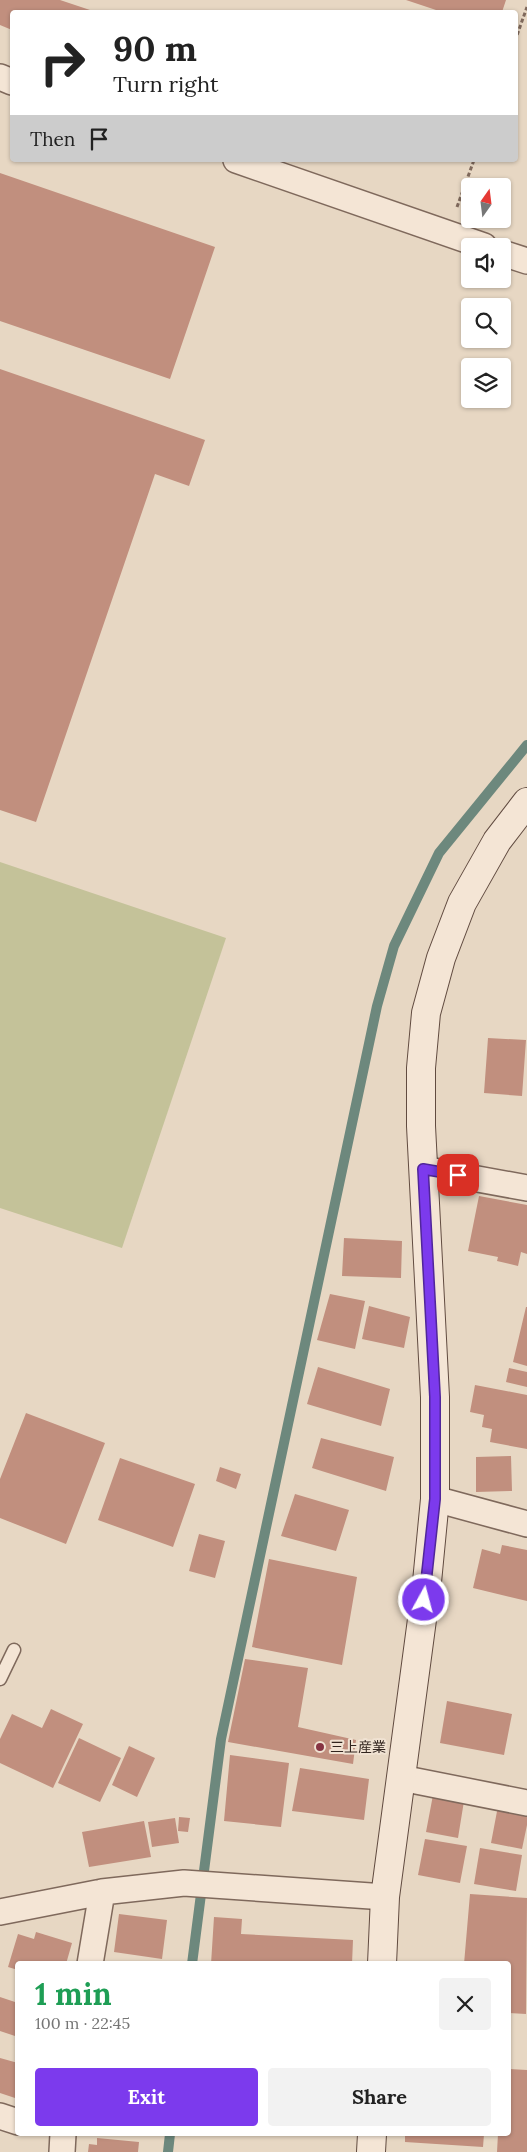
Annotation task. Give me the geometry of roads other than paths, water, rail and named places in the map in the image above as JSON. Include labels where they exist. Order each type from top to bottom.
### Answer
[{"type":"street","points":[[242,162],[461,238]]},
{"type":"street","points":[[511,256],[527,261]]},
{"type":"street","points":[[382,1961],[385,1897],[427,1582],[435,1499],[435,1397],[423,1169],[421,1068],[426,1013],[441,958],[462,903],[497,841],[527,802]]},
{"type":"street","points":[[423,1169],[527,1188]]},
{"type":"street","points":[[435,1499],[527,1524]]},
{"type":"street","points":[[401,1778],[527,1803]]},
{"type":"street","points":[[0,1912],[102,1892],[184,1883],[385,1897]]},
{"type":"street","points":[[90,1961],[102,1892]]},
{"type":"street","points":[[0,2116],[15,2121]]},
{"type":"street","points":[[371,2152],[372,2136]]},
{"type":"lane","points":[[0,1679],[14,1650]]},
{"type":"waterway","points":[[192,1961],[221,1739],[377,1006],[394,946],[439,853],[527,745]]},
{"type":"waterway","points":[[168,2152],[170,2136]]},
{"type":"place","name":"三上産業","points":[[320,1747]]}]
